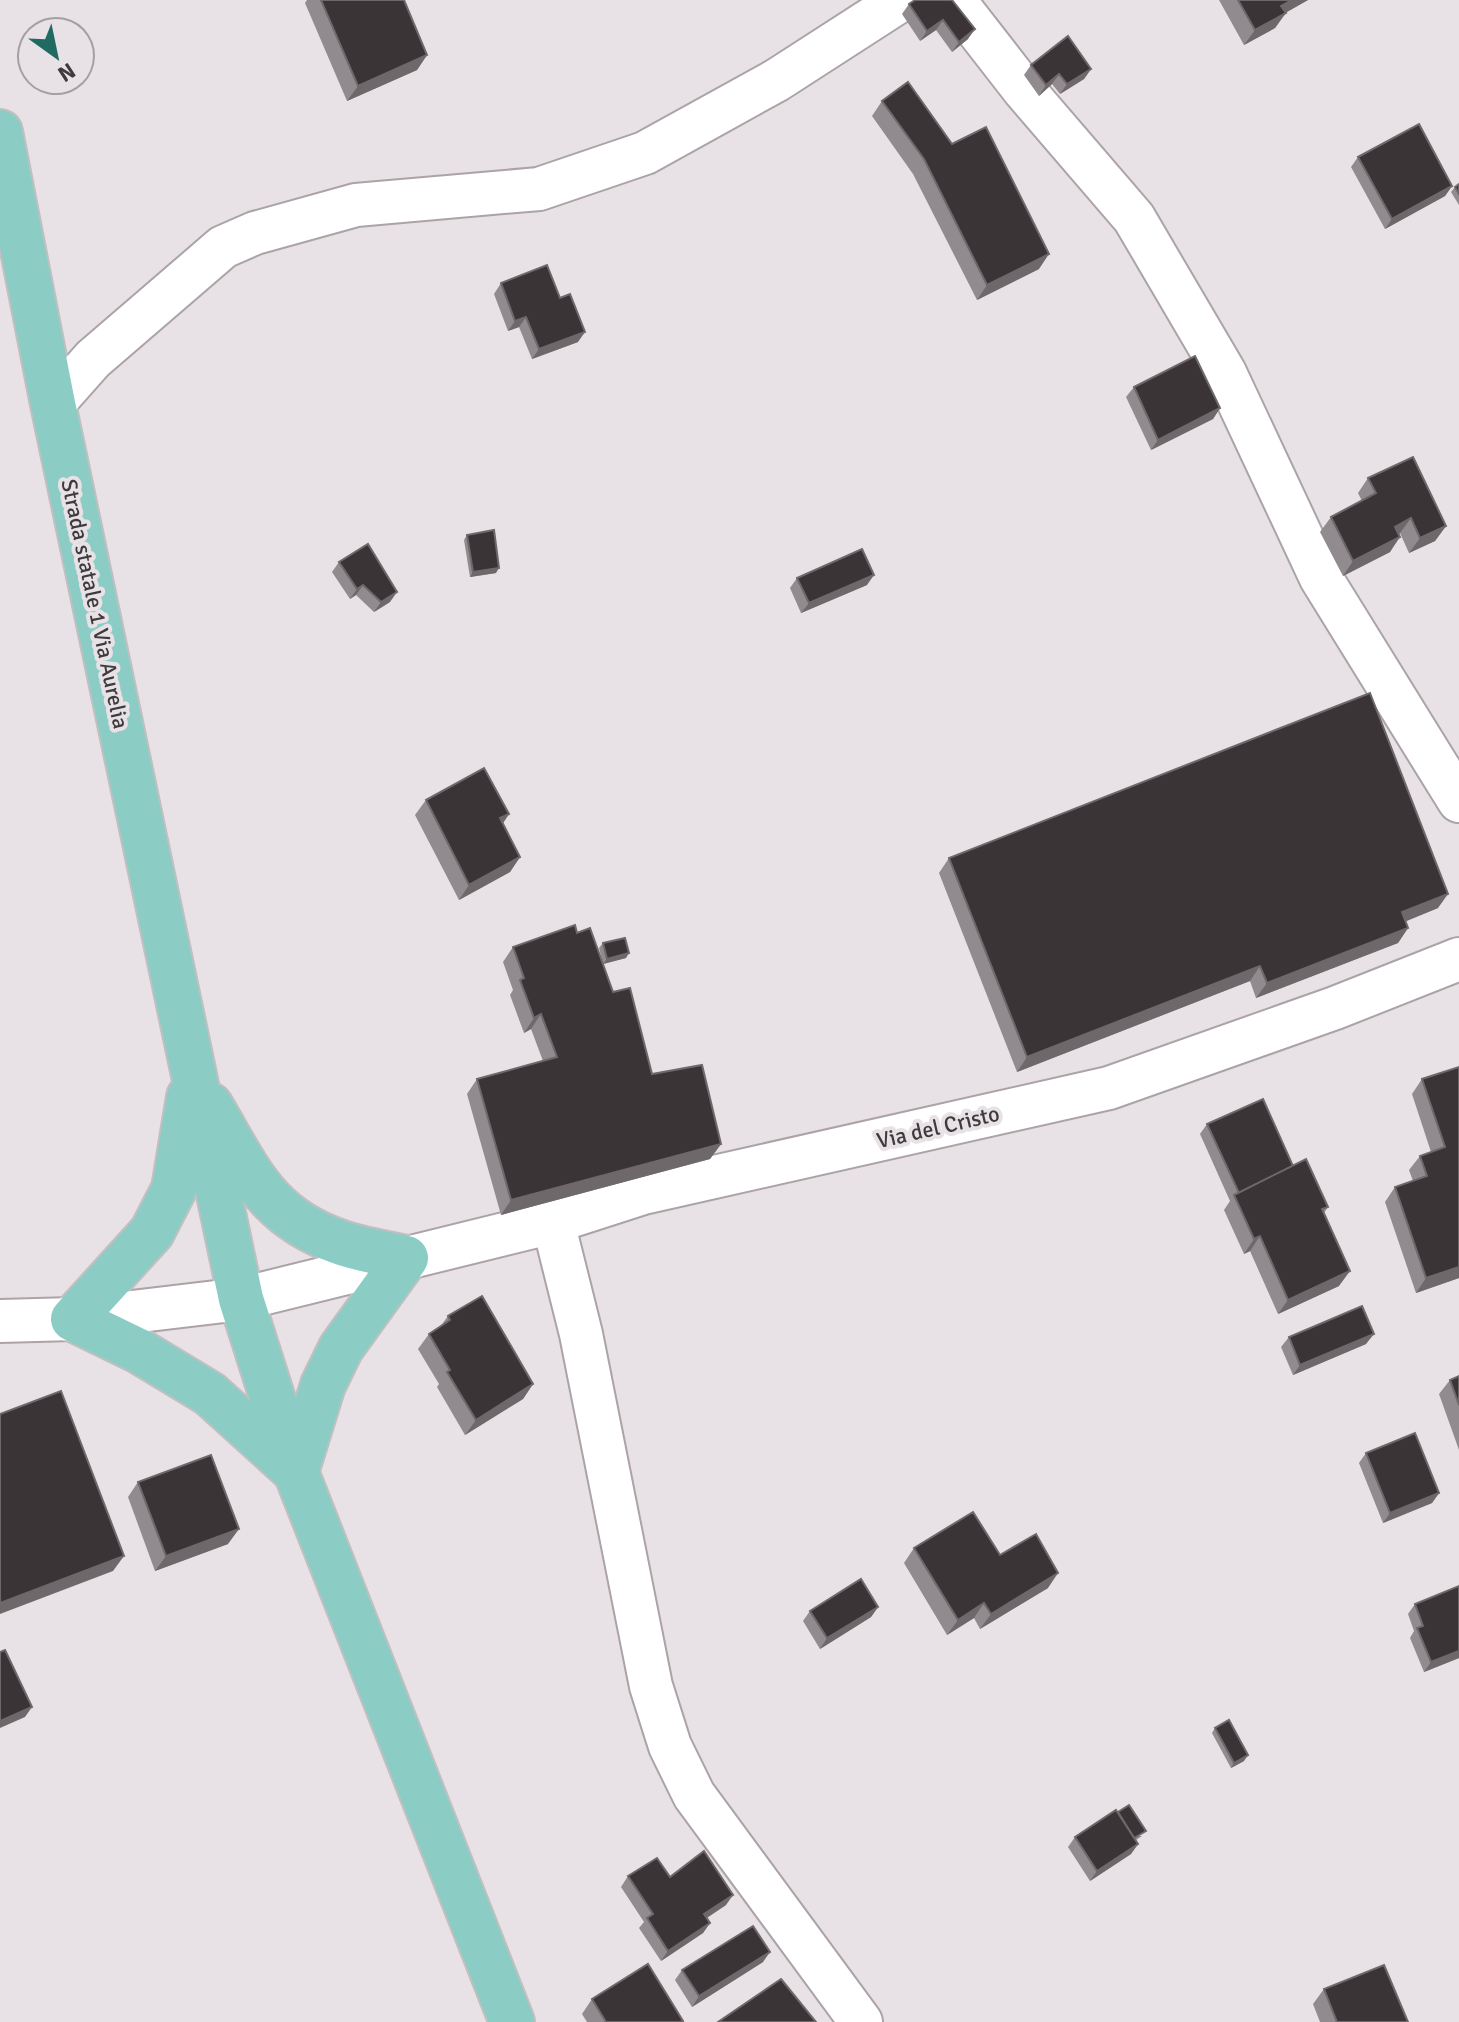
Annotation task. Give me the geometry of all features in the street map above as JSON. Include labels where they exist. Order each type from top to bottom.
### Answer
[{"type":"main road","name":"Strada statale 1 Via Aurelia","points":[[0,132],[53,404],[241,1299],[296,1472],[512,2022]]},
{"type":"main road","points":[[193,1075],[263,1193],[283,1213],[307,1229],[341,1243],[406,1258],[341,1348],[323,1385],[296,1472],[210,1394],[139,1351],[73,1319],[152,1232],[174,1189],[193,1075]]},
{"type":"street","points":[[53,404],[93,359],[223,247],[255,233],[356,205],[539,189],[645,153],[777,80],[901,0]]},
{"type":"street","points":[[954,0],[1024,90],[1134,218],[1225,373],[1321,578],[1459,801]]},
{"type":"street","name":"Via del Cristo","points":[[0,1321],[73,1319],[241,1299],[553,1222],[643,1193],[1109,1088],[1335,1008],[1459,959]]},
{"type":"street","points":[[553,1222],[581,1334],[651,1686],[670,1746],[694,1795],[861,2022]]},
{"type":"building","points":[[321,0],[404,0],[427,55],[358,86]]},
{"type":"building","points":[[915,0],[952,0],[975,29],[959,42],[943,20],[927,31],[909,4]]},
{"type":"building","points":[[1238,0],[1292,0],[1281,6],[1286,13],[1255,30]]},
{"type":"building","points":[[1068,36],[1091,69],[1067,84],[1059,74],[1046,85],[1031,65]]},
{"type":"building","points":[[908,82],[952,144],[986,127],[1049,254],[987,285],[924,159],[882,101]]},
{"type":"building","points":[[1419,124],[1452,186],[1392,219],[1358,157]]},
{"type":"building","points":[[547,265],[560,298],[570,294],[585,332],[539,349],[526,317],[515,321],[501,283]]},
{"type":"building","points":[[1195,356],[1220,408],[1158,440],[1134,387]]},
{"type":"building","points":[[1413,457],[1446,526],[1420,538],[1411,518],[1395,527],[1400,537],[1353,561],[1331,517],[1376,493],[1368,478]]},
{"type":"building","points":[[494,530],[499,568],[473,572],[467,535]]},
{"type":"building","points":[[368,544],[397,592],[381,602],[363,585],[357,589],[339,562]]},
{"type":"building","points":[[862,549],[874,575],[809,603],[797,578]]},
{"type":"building","points":[[1370,693],[1448,894],[1402,912],[1408,928],[1267,983],[1260,966],[1027,1057],[949,858]]},
{"type":"building","points":[[484,768],[509,814],[500,818],[520,857],[469,885],[426,800]]},
{"type":"building","points":[[575,925],[577,933],[590,928],[613,992],[630,988],[652,1074],[702,1065],[721,1144],[511,1200],[477,1079],[557,1057],[541,1014],[534,1018],[520,980],[524,978],[513,947]]},
{"type":"building","points":[[625,938],[629,953],[607,959],[603,943]]},
{"type":"building","points":[[1459,1067],[1459,1267],[1426,1278],[1395,1187],[1427,1176],[1420,1156],[1445,1147],[1422,1079]]},
{"type":"building","points":[[1263,1099],[1293,1166],[1239,1193],[1207,1124]]},
{"type":"building","points":[[1306,1159],[1328,1207],[1322,1209],[1350,1271],[1288,1300],[1260,1236],[1254,1239],[1234,1195]]},
{"type":"building","points":[[482,1296],[533,1384],[476,1420],[447,1372],[450,1370],[429,1334],[450,1320],[448,1316]]},
{"type":"building","points":[[1362,1306],[1374,1334],[1300,1365],[1289,1337]]},
{"type":"building","points":[[1459,1376],[1459,1405],[1450,1380]]},
{"type":"building","points":[[61,1391],[124,1556],[0,1603],[0,1414]]},
{"type":"building","points":[[1415,1433],[1439,1493],[1390,1513],[1366,1453]]},
{"type":"building","points":[[211,1455],[239,1529],[166,1556],[138,1482]]},
{"type":"building","points":[[973,1512],[1000,1555],[1036,1534],[1058,1573],[991,1614],[984,1603],[958,1620],[914,1548]]},
{"type":"building","points":[[861,1579],[878,1607],[827,1638],[810,1611]]},
{"type":"building","points":[[1459,1586],[1459,1651],[1431,1662],[1417,1628],[1423,1626],[1415,1604]]},
{"type":"building","points":[[5,1650],[32,1707],[0,1721],[0,1652]]},
{"type":"building","points":[[1229,1720],[1248,1755],[1234,1763],[1215,1728]]},
{"type":"building","points":[[1129,1805],[1146,1831],[1134,1838],[1118,1812]]},
{"type":"building","points":[[1116,1810],[1138,1844],[1097,1871],[1075,1837]]},
{"type":"building","points":[[704,1851],[733,1895],[704,1914],[710,1923],[668,1951],[647,1918],[653,1914],[628,1876],[657,1858],[670,1877]]},
{"type":"building","points":[[753,1926],[770,1952],[699,1996],[682,1970]]},
{"type":"building","points":[[648,1964],[683,2021],[606,2022],[592,1999]]},
{"type":"building","points":[[1384,1965],[1408,2022],[1337,2022],[1324,1989]]},
{"type":"building","points":[[781,1979],[816,2022],[718,2022]]}]
